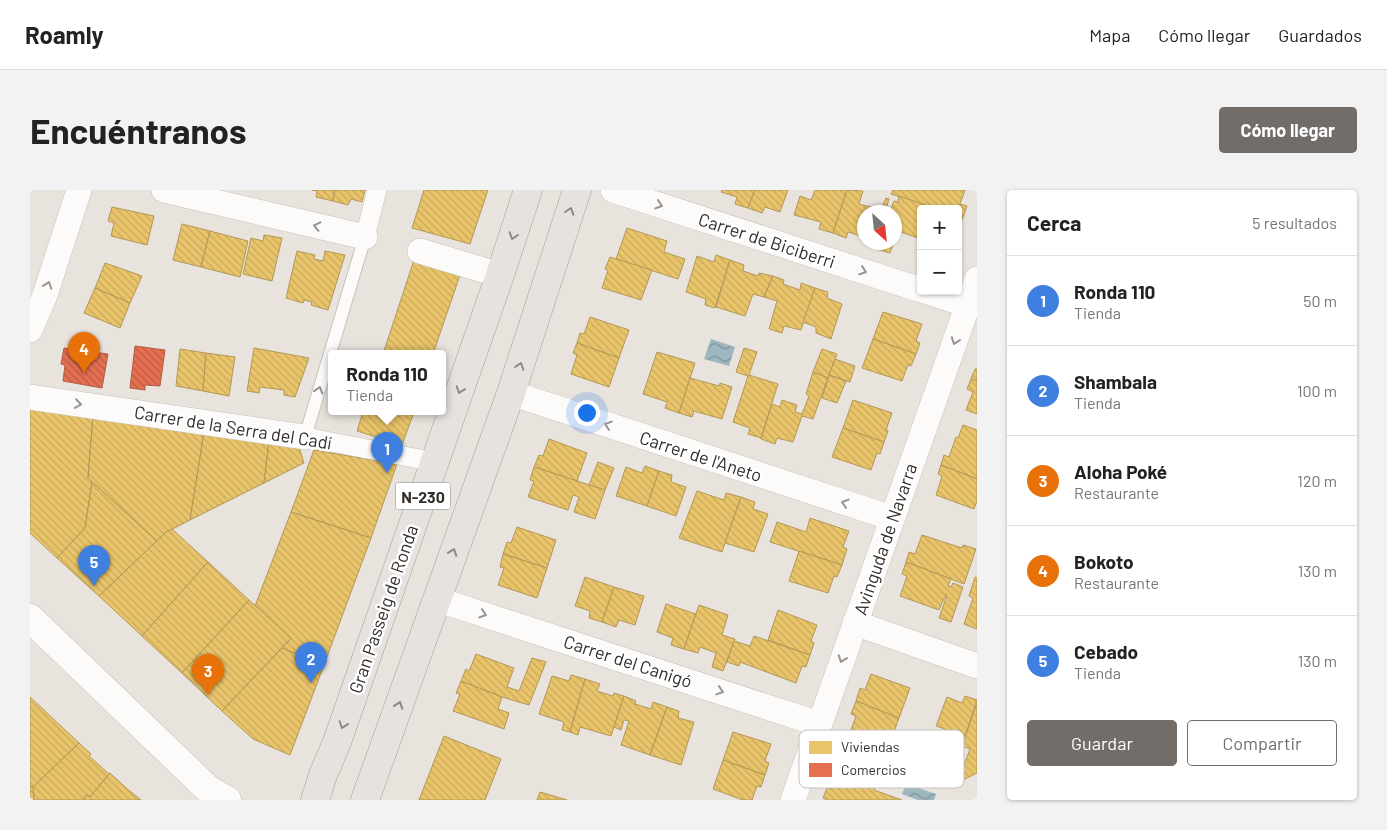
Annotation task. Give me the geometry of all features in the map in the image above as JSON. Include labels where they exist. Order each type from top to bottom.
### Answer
[{"type":"main road","name":"Gran Passeig de Ronda","points":[[315,800],[500,276],[528,190]]},
{"type":"main road","name":"N-230","points":[[365,800],[511,393],[577,190]]},
{"type":"main road","points":[[30,618],[212,797]]},
{"type":"street","points":[[30,330],[45,295],[79,190]]},
{"type":"street","points":[[164,190],[365,237],[377,190]]},
{"type":"street","name":"Carrer de Biciberri","points":[[613,190],[917,289]]},
{"type":"street","points":[[420,251],[500,276]]},
{"type":"street","name":"Avinguda de Navarra","points":[[817,730],[977,278]]},
{"type":"street","points":[[937,295],[967,305]]},
{"type":"street","name":"Carrer de l'Aneto","points":[[511,393],[892,518]]},
{"type":"street","name":"Carrer de la Serra del Cadí","points":[[30,397],[305,437],[435,462]]},
{"type":"street","name":"Carrer del Canigó","points":[[436,599],[819,724]]},
{"type":"street","points":[[855,623],[977,666]]},
{"type":"street","name":"Avinguda de Navarra","points":[[792,800],[799,780]]},
{"type":"lane","points":[[331,350],[365,237]]},
{"type":"lane","points":[[305,437],[328,360]]},
{"type":"water","points":[[711,339],[735,347],[729,366],[704,359]]},
{"type":"water","points":[[904,788],[918,788],[936,794],[934,800],[918,800],[902,794]]},
{"type":"building: Viviendas","points":[[312,190],[335,190],[333,201],[316,197],[317,191]]},
{"type":"building: Viviendas","points":[[335,190],[365,190],[362,202],[351,199],[348,205],[333,201]]},
{"type":"building: Viviendas","points":[[424,190],[488,190],[470,244],[412,228]]},
{"type":"building: Viviendas","points":[[722,190],[755,190],[748,208],[735,204],[737,197],[721,192]]},
{"type":"building: Viviendas","points":[[755,190],[788,190],[780,212],[765,207],[762,213],[748,208]]},
{"type":"building: Viviendas","points":[[815,190],[847,190],[833,233],[819,229],[821,222],[794,215],[800,196],[811,200]]},
{"type":"building: Viviendas","points":[[847,190],[863,191],[859,204],[863,205],[857,205],[857,235],[848,232],[846,238],[833,233]]},
{"type":"building: Viviendas","points":[[893,190],[965,190],[960,204],[967,206],[963,217],[962,205],[925,205],[891,194]]},
{"type":"building: Viviendas","points":[[899,196],[925,205],[917,205],[917,238],[902,232],[902,205],[893,205],[894,201],[898,202]]},
{"type":"building: Viviendas","points":[[886,198],[889,199],[887,205],[883,205]]},
{"type":"building: Viviendas","points":[[112,207],[154,216],[147,245],[111,236],[114,223],[108,221]]},
{"type":"building: Viviendas","points":[[182,224],[210,231],[201,267],[173,260]]},
{"type":"building: Viviendas","points":[[627,228],[667,241],[664,252],[685,259],[678,279],[616,259]]},
{"type":"building: Viviendas","points":[[210,231],[248,241],[240,277],[201,267]]},
{"type":"building: Viviendas","points":[[264,235],[282,238],[272,281],[243,274],[251,238],[263,241]]},
{"type":"building: Viviendas","points":[[880,250],[891,250],[890,253]]},
{"type":"building: Viviendas","points":[[297,251],[315,255],[314,259],[323,261],[325,251],[345,255],[328,310],[311,305],[312,302],[304,300],[303,303],[286,298]]},
{"type":"building: Viviendas","points":[[716,255],[730,260],[715,308],[705,305],[706,299],[686,292],[697,256],[714,262]]},
{"type":"building: Viviendas","points":[[610,257],[652,270],[641,300],[602,288],[608,270],[605,269]]},
{"type":"building: Viviendas","points":[[414,260],[460,275],[434,350],[384,350]]},
{"type":"building: Viviendas","points":[[730,260],[744,265],[743,271],[758,276],[759,273],[773,276],[764,297],[753,294],[745,316],[716,307]]},
{"type":"building: Viviendas","points":[[105,263],[142,276],[130,303],[95,288]]},
{"type":"building: Viviendas","points":[[773,276],[784,280],[783,284],[800,290],[801,283],[815,288],[801,330],[784,326],[782,333],[769,329],[777,301],[764,297]]},
{"type":"building: Viviendas","points":[[95,288],[130,303],[120,328],[84,313]]},
{"type":"building: Viviendas","points":[[815,288],[828,292],[827,298],[842,304],[831,339],[816,333],[816,327],[803,322]]},
{"type":"building: Viviendas","points":[[883,312],[922,324],[916,341],[920,343],[916,354],[873,339]]},
{"type":"building: Viviendas","points":[[590,317],[629,330],[619,358],[577,343],[580,333],[584,334]]},
{"type":"building: Viviendas","points":[[873,339],[916,354],[911,366],[908,365],[902,381],[862,368]]},
{"type":"building: Viviendas","points":[[577,343],[619,358],[609,387],[571,374],[577,355],[573,353]]},
{"type":"building: Viviendas","points":[[254,348],[309,358],[295,397],[284,395],[284,390],[260,387],[259,393],[247,391]]},
{"type":"building: Viviendas","points":[[744,348],[757,352],[749,375],[778,384],[761,438],[748,434],[750,428],[733,422],[748,376],[736,372]]},
{"type":"building: Viviendas","points":[[180,349],[206,353],[203,391],[176,386]]},
{"type":"building: Viviendas","points":[[822,349],[837,354],[828,378],[813,372]]},
{"type":"building: Viviendas","points":[[657,352],[695,363],[679,413],[665,408],[667,402],[643,394]]},
{"type":"building: Viviendas","points":[[206,353],[235,357],[229,396],[203,391]]},
{"type":"building: Viviendas","points":[[835,359],[855,366],[850,382],[829,375]]},
{"type":"building: Viviendas","points":[[975,369],[977,369],[977,381],[971,379]]},
{"type":"building: Viviendas","points":[[813,372],[828,378],[813,419],[802,416],[793,442],[777,438],[775,444],[761,439],[772,404],[780,407],[782,400],[797,405],[795,412],[802,414],[809,396],[806,394]]},
{"type":"building: Viviendas","points":[[829,375],[846,381],[837,403],[822,398]]},
{"type":"building: Viviendas","points":[[690,378],[719,386],[720,383],[732,387],[722,419],[694,411],[692,417],[679,413]]},
{"type":"building: Viviendas","points":[[971,379],[977,381],[977,414],[966,410],[973,392],[967,389]]},
{"type":"building: Viviendas","points":[[853,400],[892,413],[884,442],[843,428]]},
{"type":"building: Viviendas","points":[[30,407],[93,416],[88,478],[92,482],[85,528],[57,558],[30,533]]},
{"type":"building: Viviendas","points":[[362,415],[413,415],[402,445],[357,431]]},
{"type":"building: Viviendas","points":[[93,416],[204,432],[190,520],[165,533],[157,541],[88,478]]},
{"type":"building: Viviendas","points":[[963,425],[977,430],[977,479],[941,465],[944,455],[949,457],[956,437],[958,438]]},
{"type":"building: Viviendas","points":[[843,428],[884,442],[880,454],[877,453],[871,470],[832,457]]},
{"type":"building: Viviendas","points":[[204,432],[269,442],[264,483],[190,520]]},
{"type":"building: Viviendas","points":[[549,439],[587,453],[577,481],[534,467],[539,455],[543,456]]},
{"type":"building: Viviendas","points":[[269,442],[299,447],[304,463],[264,483]]},
{"type":"building: Viviendas","points":[[314,450],[397,464],[371,538],[291,512]]},
{"type":"building: Viviendas","points":[[598,462],[614,468],[605,490],[589,485]]},
{"type":"building: Viviendas","points":[[941,465],[977,479],[977,501],[974,509],[936,495],[942,476],[938,474]]},
{"type":"building: Viviendas","points":[[645,466],[659,471],[647,506],[616,496],[626,467],[642,473]]},
{"type":"building: Viviendas","points":[[534,467],[605,490],[595,519],[574,512],[579,497],[573,495],[568,510],[528,497],[534,481],[530,480]]},
{"type":"building: Viviendas","points":[[659,471],[672,475],[671,482],[686,487],[676,516],[647,506]]},
{"type":"building: Viviendas","points":[[92,482],[157,541],[99,596],[57,558],[85,528]]},
{"type":"building: Viviendas","points":[[697,491],[724,500],[726,493],[741,497],[722,552],[679,538]]},
{"type":"building: Viviendas","points":[[741,497],[755,502],[753,509],[768,514],[754,552],[725,543]]},
{"type":"building: Viviendas","points":[[291,512],[371,538],[324,665],[282,648],[291,638],[255,606]]},
{"type":"building: Viviendas","points":[[810,518],[849,531],[843,547],[847,549],[842,565],[770,542],[777,522],[806,532]]},
{"type":"building: Viviendas","points":[[517,527],[556,540],[547,568],[503,554],[507,542],[511,543]]},
{"type":"building: Viviendas","points":[[172,529],[208,562],[142,636],[99,596],[165,533]]},
{"type":"building: Viviendas","points":[[922,535],[962,548],[963,545],[976,549],[964,584],[906,562],[909,552],[915,554]]},
{"type":"building: Viviendas","points":[[799,551],[842,565],[837,577],[834,576],[828,593],[789,581]]},
{"type":"building: Viviendas","points":[[503,554],[547,568],[537,598],[498,585],[504,568],[500,567]]},
{"type":"building: Viviendas","points":[[208,562],[249,600],[182,673],[142,636]]},
{"type":"building: Viviendas","points":[[906,562],[951,579],[948,586],[951,587],[953,583],[963,587],[951,622],[939,618],[946,594],[939,610],[900,596],[907,576],[902,574]]},
{"type":"building: Viviendas","points":[[585,577],[614,587],[602,622],[589,618],[590,611],[575,606]]},
{"type":"building: Viviendas","points":[[975,577],[977,578],[977,629],[964,624],[973,598],[969,596]]},
{"type":"building: Viviendas","points":[[614,587],[644,596],[635,625],[619,620],[616,627],[602,622]]},
{"type":"building: Viviendas","points":[[249,600],[291,638],[222,711],[182,673]]},
{"type":"building: Viviendas","points":[[666,604],[696,614],[684,649],[671,645],[673,638],[657,632]]},
{"type":"building: Viviendas","points":[[699,605],[728,615],[722,635],[735,639],[723,671],[712,667],[716,653],[700,647],[698,653],[684,649]]},
{"type":"building: Viviendas","points":[[778,610],[817,625],[811,641],[814,643],[810,655],[768,640]]},
{"type":"building: Viviendas","points":[[754,636],[810,655],[806,667],[802,666],[796,683],[740,662],[739,666],[727,662],[734,641],[750,646]]},
{"type":"building: Viviendas","points":[[282,648],[324,665],[290,755],[253,739],[222,711]]},
{"type":"building: Viviendas","points":[[476,654],[514,668],[507,687],[519,691],[532,658],[546,662],[529,705],[461,681],[466,669],[469,671]]},
{"type":"building: Viviendas","points":[[871,674],[910,688],[899,718],[856,701],[860,688],[865,690]]},
{"type":"building: Viviendas","points":[[571,675],[585,679],[570,732],[562,730],[564,722],[539,714],[552,676],[569,681]]},
{"type":"building: Viviendas","points":[[585,679],[600,684],[597,691],[613,696],[614,693],[624,696],[611,736],[580,727],[578,735],[570,732]]},
{"type":"building: Viviendas","points":[[461,681],[502,697],[498,709],[509,713],[504,729],[453,711],[460,694],[456,693]]},
{"type":"building: Viviendas","points":[[624,696],[636,701],[635,704],[651,709],[653,702],[667,707],[650,755],[621,745],[629,721],[624,720],[621,730],[614,727]]},
{"type":"building: Viviendas","points":[[965,696],[977,700],[965,736],[964,730],[948,730],[936,726],[947,697],[962,703]]},
{"type":"building: Viviendas","points":[[30,697],[79,743],[33,787],[30,786]]},
{"type":"building: Viviendas","points":[[856,701],[899,718],[895,730],[851,730],[856,716],[851,714]]},
{"type":"building: Viviendas","points":[[977,703],[977,773],[964,780],[964,765],[970,749],[964,747],[964,740]]},
{"type":"building: Viviendas","points":[[667,707],[679,711],[678,718],[694,722],[681,765],[650,755]]},
{"type":"building: Viviendas","points":[[733,732],[771,744],[765,761],[769,763],[765,775],[723,760]]},
{"type":"building: Viviendas","points":[[444,736],[501,759],[485,800],[419,800]]},
{"type":"building: Viviendas","points":[[79,743],[91,754],[89,756],[109,774],[90,797],[87,795],[83,800],[34,800],[33,787]]},
{"type":"building: Viviendas","points":[[723,760],[765,775],[761,787],[757,786],[752,800],[743,800],[713,789]]},
{"type":"building: Viviendas","points":[[110,773],[141,800],[83,800],[87,795],[90,797]]},
{"type":"building: Viviendas","points":[[30,786],[33,787],[34,800],[30,800]]},
{"type":"building: Viviendas","points":[[827,788],[875,788],[874,790],[902,800],[827,800],[823,798]]},
{"type":"building: Viviendas","points":[[540,792],[567,800],[537,800]]},
{"type":"building: Comercios","points":[[135,346],[165,350],[160,386],[145,385],[145,390],[130,388]]},
{"type":"building: Comercios","points":[[64,348],[108,354],[102,388],[63,381],[65,365],[61,364]]},
{"type":"place","name":"Bokoto","points":[[84,373]]},
{"type":"place","name":"Ronda 110","points":[[387,473]]},
{"type":"place","name":"Cebado","points":[[94,586]]},
{"type":"place","name":"Shambala","points":[[311,683]]},
{"type":"place","name":"Aloha Poké","points":[[208,695]]}]
